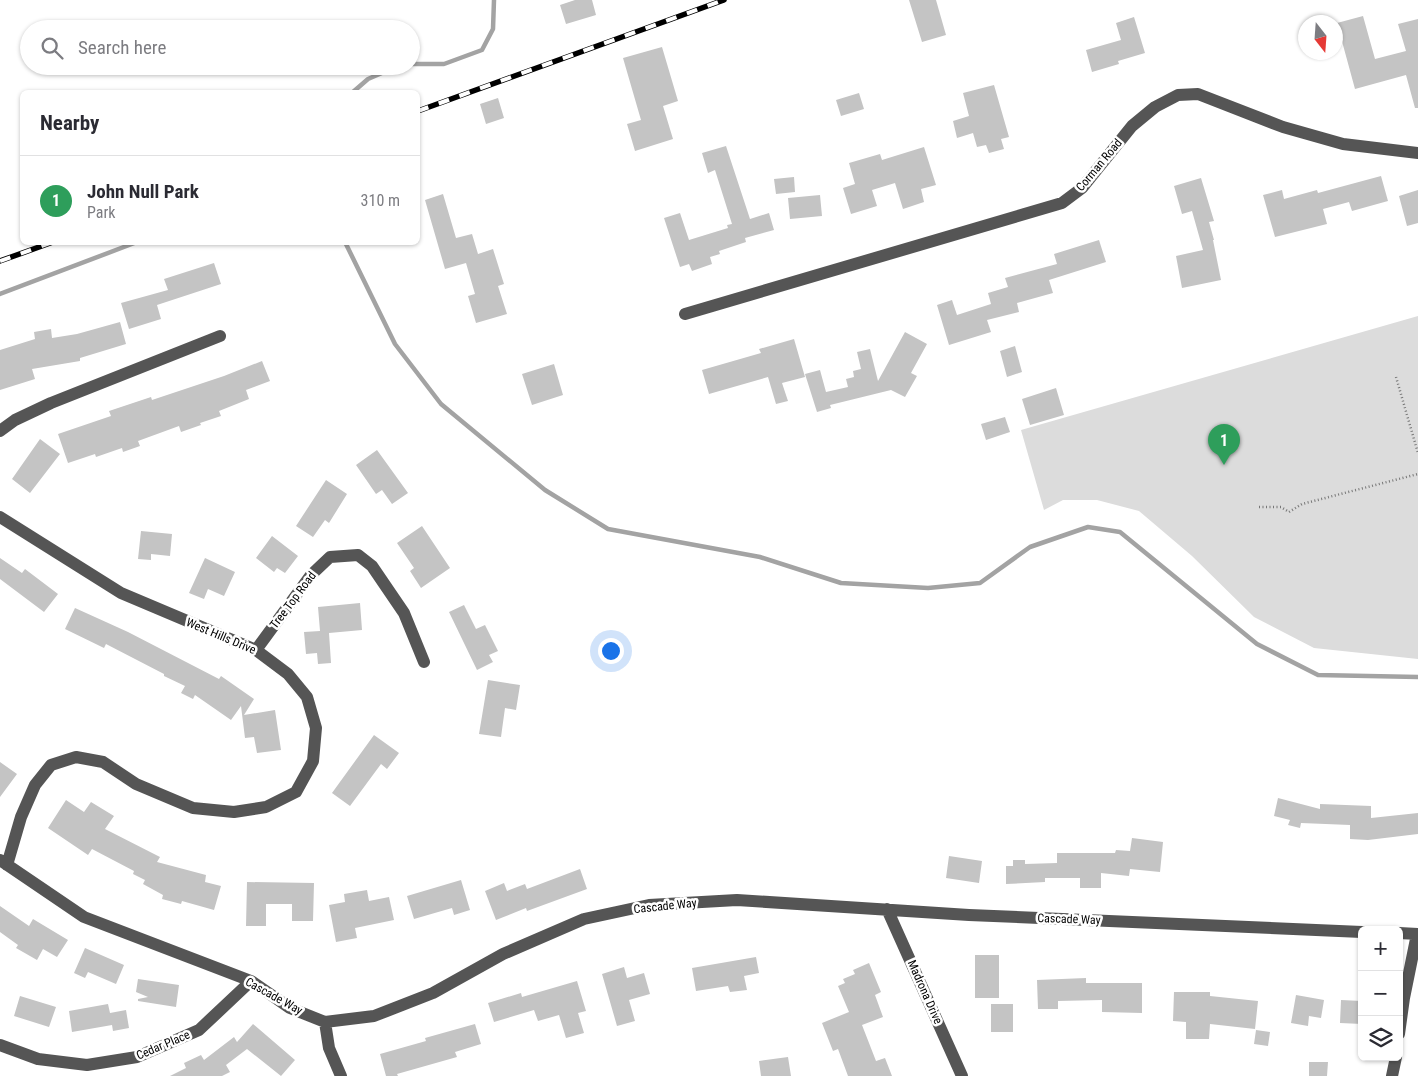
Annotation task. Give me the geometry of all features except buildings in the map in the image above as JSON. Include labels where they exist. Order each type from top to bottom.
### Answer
[{"type":"street","name":"Corman Road","points":[[685,314],[1062,203],[1082,188],[1132,126],[1155,107],[1178,95],[1198,94],[1282,127],[1343,144],[1418,153]]},
{"type":"street","points":[[0,431],[16,420],[51,403],[220,336]]},
{"type":"street","name":"West Hills Drive","points":[[0,517],[120,593],[256,650],[288,674],[307,697],[316,728],[313,761],[296,792],[266,807],[234,812],[193,808],[136,784],[103,762],[76,757],[51,765],[35,785],[4,863]]},
{"type":"street","name":"Tree Top Road","points":[[256,650],[310,575],[330,557],[358,555],[372,566],[404,613],[424,662]]},
{"type":"street","name":"Cascade Way","points":[[4,863],[84,917],[251,981],[290,1008],[325,1022],[374,1016],[433,993],[502,954],[584,919],[649,905],[737,900],[979,915],[1358,932]]},
{"type":"street","name":"Madrona Drive","points":[[887,909],[962,1076]]},
{"type":"street","points":[[1402,1016],[1418,934],[1403,933]]},
{"type":"street","name":"Cedar Place","points":[[0,1045],[38,1059],[87,1065],[137,1057],[199,1030],[251,981]]},
{"type":"street","points":[[325,1022],[329,1048],[341,1076]]},
{"type":"street","points":[[1392,1076],[1395,1061]]},
{"type":"path","points":[[1396,377],[1418,453]]},
{"type":"path","points":[[1259,506],[1281,507],[1289,512],[1302,504],[1418,474]]},
{"type":"shaded area","points":[[1418,316],[1418,659],[1314,648],[1254,617],[1192,556],[1139,511],[1097,500],[1063,500],[1044,510],[1021,430]]},
{"type":"waterway","points":[[420,64],[444,64],[482,50],[493,29],[494,0]]},
{"type":"waterway","points":[[355,90],[368,79],[377,75]]},
{"type":"waterway","points":[[0,294],[129,245]]},
{"type":"waterway","points":[[346,245],[395,344],[441,404],[545,490],[608,529],[760,557],[841,583],[928,588],[980,583],[1030,547],[1088,527],[1120,532],[1257,644],[1318,675],[1418,677]]},
{"type":"railway","points":[[420,110],[724,0]]},
{"type":"railway","points":[[0,261],[45,245]]},
{"type":"place","name":"John Null Park","points":[[1224,465]]}]
